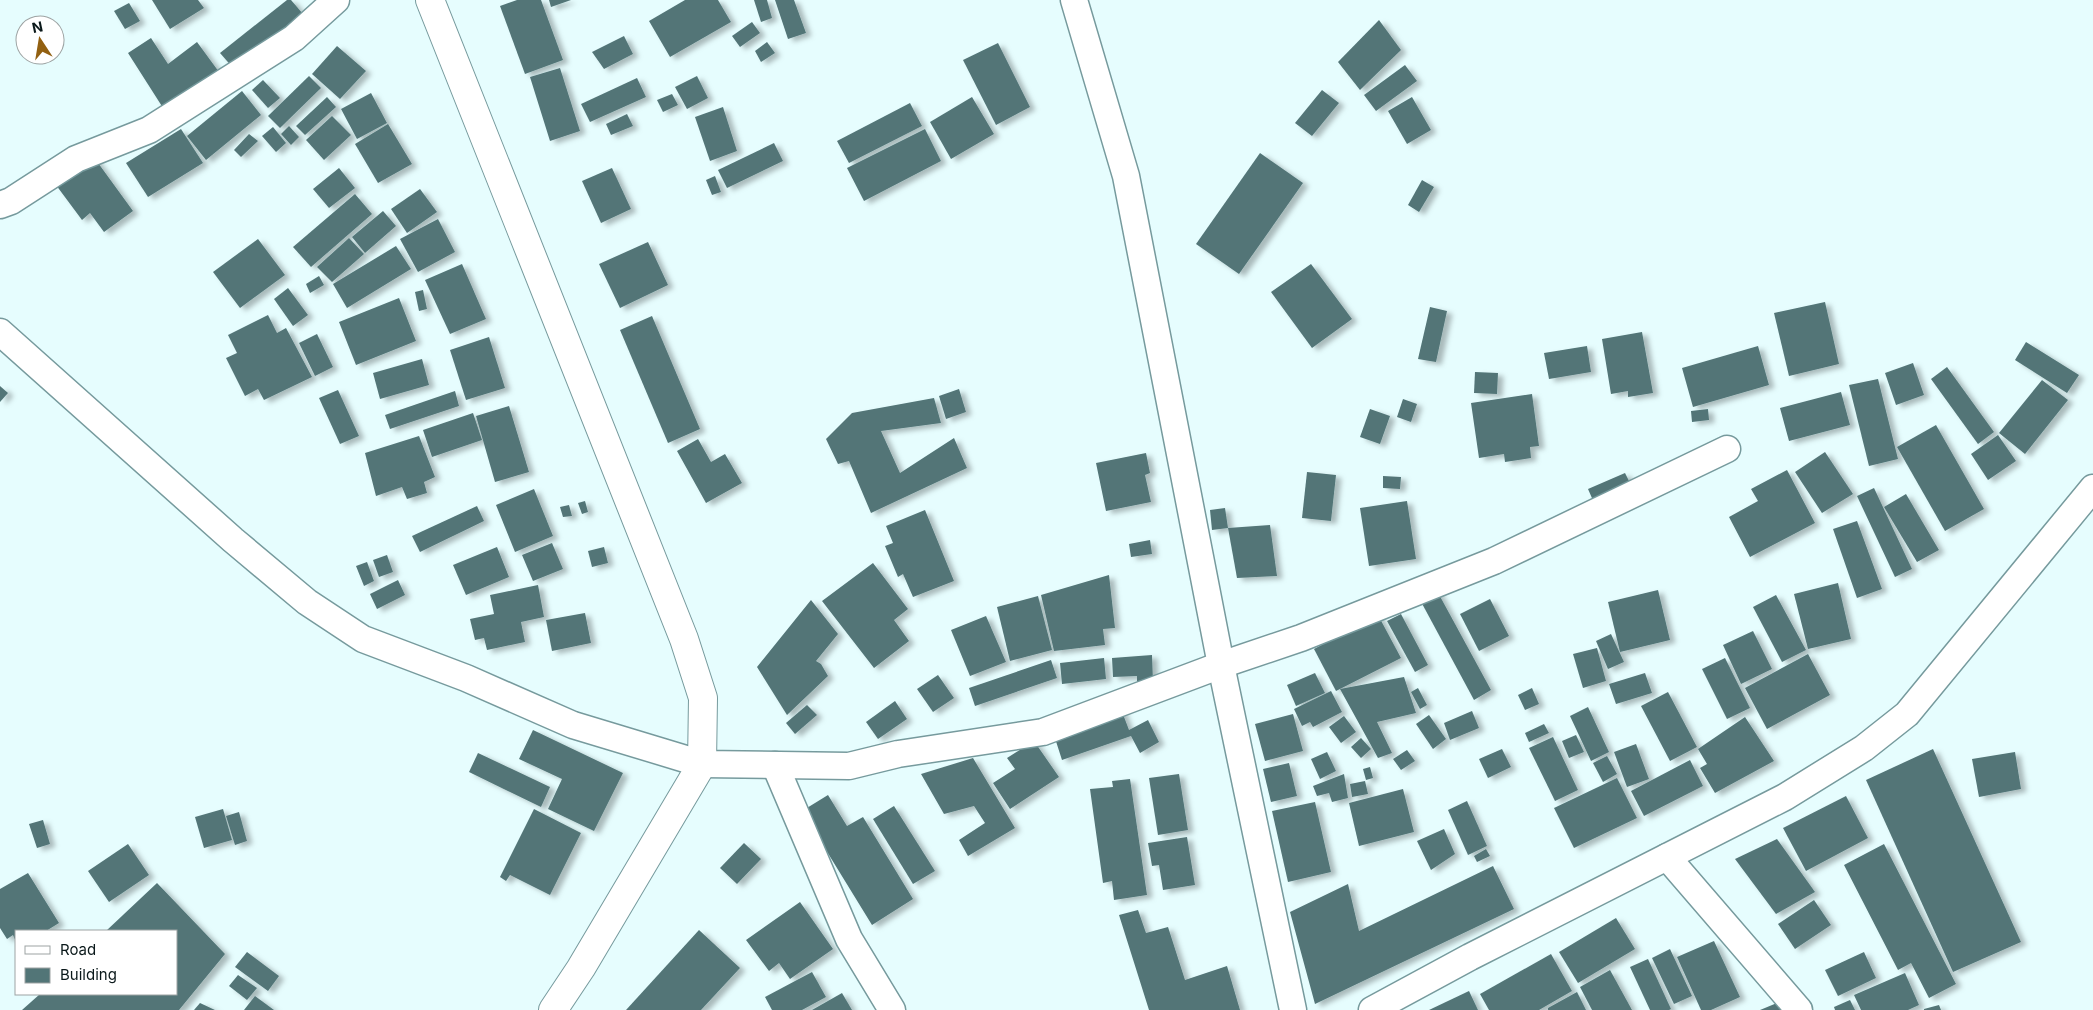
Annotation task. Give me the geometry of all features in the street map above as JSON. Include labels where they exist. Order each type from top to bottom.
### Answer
[{"type":"main road","points":[[407,0],[435,12],[684,639],[702,698],[702,764],[586,960],[554,1010]]},
{"type":"street","points":[[0,205],[11,201],[76,159],[149,130],[294,38],[336,0]]},
{"type":"street","points":[[1074,0],[1126,176],[1221,665],[1293,1010]]},
{"type":"street","points":[[0,332],[240,546],[307,602],[363,639],[466,678],[573,725],[702,764],[849,766],[898,754],[1043,732],[1221,665],[1301,638],[1494,561],[1727,449]]},
{"type":"street","points":[[1372,1010],[1785,797],[1864,748],[1907,714],[2093,488]]},
{"type":"street","points":[[775,765],[849,939],[892,1010]]},
{"type":"street","points":[[1667,857],[1799,1010]]},
{"type":"building","points":[[152,0],[198,0],[204,8],[170,29]]},
{"type":"building","points":[[287,0],[291,0],[303,14],[234,69],[220,53]]},
{"type":"building","points":[[517,0],[541,0],[563,60],[525,74],[500,6]]},
{"type":"building","points":[[549,0],[571,0],[551,7]]},
{"type":"building","points":[[685,0],[718,0],[731,22],[670,57],[649,21]]},
{"type":"building","points":[[754,0],[767,0],[772,18],[761,22]]},
{"type":"building","points":[[775,0],[794,0],[806,33],[788,39]]},
{"type":"building","points":[[129,3],[140,21],[125,29],[114,11]]},
{"type":"building","points":[[1379,20],[1401,50],[1360,90],[1338,62]]},
{"type":"building","points":[[752,22],[760,33],[740,47],[732,36]]},
{"type":"building","points":[[624,36],[633,54],[604,69],[592,52]]},
{"type":"building","points":[[151,38],[168,64],[197,42],[219,72],[165,111],[128,53]]},
{"type":"building","points":[[767,42],[775,53],[761,62],[755,51]]},
{"type":"building","points":[[998,43],[1030,107],[996,125],[963,60]]},
{"type":"building","points":[[337,46],[366,71],[340,99],[312,74]]},
{"type":"building","points":[[1405,65],[1417,81],[1376,111],[1364,95]]},
{"type":"building","points":[[560,68],[580,131],[550,141],[530,77]]},
{"type":"building","points":[[309,76],[321,88],[280,128],[268,116]]},
{"type":"building","points":[[697,76],[708,98],[687,109],[675,87]]},
{"type":"building","points":[[637,78],[646,97],[590,122],[581,104]]},
{"type":"building","points":[[263,80],[280,98],[268,108],[252,90]]},
{"type":"building","points":[[1322,90],[1339,103],[1312,136],[1295,123]]},
{"type":"building","points":[[242,91],[261,115],[206,160],[187,136]]},
{"type":"building","points":[[371,93],[387,123],[357,139],[341,109]]},
{"type":"building","points":[[672,94],[678,105],[663,112],[657,100]]},
{"type":"building","points":[[327,97],[336,107],[305,135],[296,126]]},
{"type":"building","points":[[972,97],[994,134],[951,159],[930,122]]},
{"type":"building","points":[[1412,97],[1431,130],[1407,144],[1388,111]]},
{"type":"building","points":[[910,103],[922,126],[849,163],[837,141]]},
{"type":"building","points":[[723,107],[737,151],[710,161],[695,117]]},
{"type":"building","points":[[627,114],[633,126],[611,135],[606,124]]},
{"type":"building","points":[[332,116],[351,135],[324,160],[306,140]]},
{"type":"building","points":[[388,124],[412,164],[378,183],[355,144]]},
{"type":"building","points":[[289,126],[299,137],[291,145],[281,134]]},
{"type":"building","points":[[273,127],[286,143],[276,152],[262,136]]},
{"type":"building","points":[[181,129],[203,163],[148,197],[126,163]]},
{"type":"building","points":[[925,129],[941,161],[864,201],[847,168]]},
{"type":"building","points":[[249,134],[258,141],[241,157],[234,150]]},
{"type":"building","points":[[774,143],[783,161],[727,188],[718,170]]},
{"type":"building","points":[[1260,153],[1303,183],[1239,274],[1196,244]]},
{"type":"building","points":[[93,156],[133,211],[104,232],[90,213],[82,220],[56,185]]},
{"type":"building","points":[[339,168],[355,188],[329,208],[313,189]]},
{"type":"building","points":[[612,168],[631,209],[601,223],[582,181]]},
{"type":"building","points":[[715,176],[721,192],[712,195],[706,180]]},
{"type":"building","points":[[1422,180],[1434,187],[1419,212],[1408,205]]},
{"type":"building","points":[[420,189],[437,212],[407,233],[391,209]]},
{"type":"building","points":[[355,194],[372,214],[311,267],[293,247]]},
{"type":"building","points":[[383,211],[396,226],[365,253],[352,237]]},
{"type":"building","points":[[438,219],[455,252],[418,272],[400,239]]},
{"type":"building","points":[[349,238],[364,254],[332,282],[317,267]]},
{"type":"building","points":[[258,239],[285,275],[240,308],[213,272]]},
{"type":"building","points":[[648,242],[668,285],[620,308],[599,264]]},
{"type":"building","points":[[396,246],[411,269],[347,308],[333,284]]},
{"type":"building","points":[[462,264],[486,319],[450,334],[425,280]]},
{"type":"building","points":[[1311,264],[1352,319],[1312,348],[1271,292]]},
{"type":"building","points":[[319,276],[324,285],[310,293],[306,284]]},
{"type":"building","points":[[288,288],[308,315],[293,326],[274,299]]},
{"type":"building","points":[[423,290],[427,309],[419,311],[415,292]]},
{"type":"building","points":[[399,298],[416,341],[356,365],[339,322]]},
{"type":"building","points":[[1825,302],[1839,364],[1789,376],[1774,313]]},
{"type":"building","points":[[1430,307],[1447,311],[1436,362],[1418,359]]},
{"type":"building","points":[[268,315],[277,333],[286,328],[312,377],[264,400],[258,389],[245,396],[226,358],[237,353],[228,335]]},
{"type":"building","points":[[652,316],[700,429],[668,443],[620,330]]},
{"type":"building","points":[[1642,332],[1653,393],[1628,397],[1628,391],[1611,394],[1602,339]]},
{"type":"building","points":[[317,334],[333,367],[315,376],[299,343]]},
{"type":"building","points":[[489,337],[505,388],[466,400],[450,350]]},
{"type":"building","points":[[2026,342],[2079,375],[2067,393],[2015,360]]},
{"type":"building","points":[[1587,346],[1591,372],[1549,379],[1544,353]]},
{"type":"building","points":[[1758,346],[1769,385],[1693,407],[1682,368]]},
{"type":"building","points":[[422,359],[429,385],[380,399],[373,373]]},
{"type":"building","points":[[1913,363],[1924,395],[1896,405],[1885,373]]},
{"type":"building","points":[[1947,367],[1994,432],[1978,444],[1931,379]]},
{"type":"building","points":[[1475,372],[1498,373],[1497,394],[1474,393]]},
{"type":"building","points":[[1878,379],[1898,459],[1869,466],[1849,385]]},
{"type":"building","points":[[2042,380],[2068,400],[2025,454],[1999,433]]},
{"type":"building","points":[[0,386],[8,393],[0,402]]},
{"type":"building","points":[[959,389],[966,412],[946,419],[939,396]]},
{"type":"building","points":[[338,390],[359,436],[340,444],[319,398]]},
{"type":"building","points":[[455,391],[459,406],[390,429],[385,415]]},
{"type":"building","points":[[1841,392],[1850,425],[1789,441],[1780,408]]},
{"type":"building","points":[[1532,394],[1539,446],[1530,447],[1531,458],[1505,462],[1504,454],[1479,458],[1471,403]]},
{"type":"building","points":[[934,398],[941,423],[881,431],[900,473],[954,438],[967,468],[871,513],[849,461],[838,464],[826,439],[852,413]]},
{"type":"building","points":[[1403,399],[1417,404],[1411,422],[1397,417]]},
{"type":"building","points":[[509,406],[529,472],[495,482],[476,416]]},
{"type":"building","points":[[1370,409],[1390,416],[1380,444],[1360,437]]},
{"type":"building","points":[[1708,409],[1709,420],[1692,422],[1691,411]]},
{"type":"building","points":[[473,413],[482,440],[432,457],[423,430]]},
{"type":"building","points":[[1936,425],[1984,509],[1945,531],[1897,447]]},
{"type":"building","points":[[1998,435],[2016,461],[1988,480],[1971,454]]},
{"type":"building","points":[[419,436],[435,477],[424,482],[427,493],[407,499],[402,487],[376,496],[365,453]]},
{"type":"building","points":[[698,439],[711,462],[725,454],[742,483],[706,503],[677,451]]},
{"type":"building","points":[[1825,452],[1853,494],[1822,513],[1795,472]]},
{"type":"building","points":[[1146,453],[1150,473],[1145,475],[1151,502],[1106,511],[1096,463]]},
{"type":"building","points":[[1787,470],[1815,523],[1750,557],[1729,517],[1758,501],[1751,489]]},
{"type":"building","points":[[1307,472],[1336,475],[1331,521],[1302,518]]},
{"type":"building","points":[[1625,473],[1633,489],[1595,505],[1588,489]]},
{"type":"building","points":[[1383,476],[1401,477],[1400,489],[1383,488]]},
{"type":"building","points":[[1874,488],[1912,569],[1895,577],[1857,496]]},
{"type":"building","points":[[534,489],[553,536],[515,552],[496,505]]},
{"type":"building","points":[[1906,494],[1939,550],[1917,562],[1884,507]]},
{"type":"building","points":[[585,501],[588,512],[582,514],[578,503]]},
{"type":"building","points":[[1407,501],[1416,559],[1369,566],[1360,508]]},
{"type":"building","points":[[569,505],[572,516],[563,517],[560,507]]},
{"type":"building","points":[[477,506],[484,521],[420,552],[412,536]]},
{"type":"building","points":[[1225,508],[1228,528],[1212,530],[1210,510]]},
{"type":"building","points":[[925,510],[954,581],[913,597],[903,574],[898,577],[885,546],[893,543],[886,526]]},
{"type":"building","points":[[1857,521],[1882,589],[1857,598],[1833,529]]},
{"type":"building","points":[[1270,525],[1277,576],[1237,578],[1228,528]]},
{"type":"building","points":[[1150,540],[1152,554],[1131,557],[1129,544]]},
{"type":"building","points":[[552,543],[563,569],[533,581],[522,555]]},
{"type":"building","points":[[497,547],[509,577],[466,595],[453,565]]},
{"type":"building","points":[[604,547],[608,563],[592,567],[588,551]]},
{"type":"building","points":[[387,555],[393,572],[379,577],[373,560]]},
{"type":"building","points":[[367,562],[374,581],[364,586],[356,566]]},
{"type":"building","points":[[873,563],[908,609],[894,620],[909,641],[874,668],[822,601]]},
{"type":"building","points":[[1109,575],[1115,628],[1103,629],[1105,645],[1054,651],[1041,595]]},
{"type":"building","points":[[398,580],[405,595],[377,609],[370,594]]},
{"type":"building","points":[[1838,583],[1851,639],[1808,649],[1794,594]]},
{"type":"building","points":[[538,585],[544,617],[521,622],[525,642],[487,650],[484,638],[475,640],[470,619],[494,614],[490,595]]},
{"type":"building","points":[[1436,589],[1491,690],[1474,700],[1419,598]]},
{"type":"building","points":[[1658,590],[1670,640],[1620,652],[1608,602]]},
{"type":"building","points":[[1776,595],[1806,650],[1782,662],[1753,607]]},
{"type":"building","points":[[1038,596],[1052,650],[1010,661],[997,607]]},
{"type":"building","points":[[1490,599],[1509,636],[1479,651],[1460,614]]},
{"type":"building","points":[[811,600],[838,634],[816,661],[821,664],[828,676],[787,715],[757,667]]},
{"type":"building","points":[[585,613],[591,643],[552,651],[546,620]]},
{"type":"building","points":[[1401,614],[1428,665],[1415,672],[1387,621]]},
{"type":"building","points":[[1378,615],[1401,658],[1336,691],[1314,649]]},
{"type":"building","points":[[986,616],[1006,662],[970,676],[951,630]]},
{"type":"building","points":[[1753,631],[1772,669],[1741,684],[1723,645]]},
{"type":"building","points":[[1611,634],[1624,662],[1608,669],[1596,641]]},
{"type":"building","points":[[1597,648],[1606,681],[1583,688],[1573,654]]},
{"type":"building","points":[[1808,654],[1830,695],[1767,729],[1745,688]]},
{"type":"building","points":[[1152,655],[1153,682],[1137,683],[1137,676],[1113,677],[1112,658]]},
{"type":"building","points":[[1104,658],[1106,679],[1062,684],[1060,663]]},
{"type":"building","points":[[1725,658],[1750,708],[1727,719],[1702,669]]},
{"type":"building","points":[[1051,660],[1057,678],[975,706],[969,688]]},
{"type":"building","points":[[1315,673],[1325,693],[1296,706],[1287,685]]},
{"type":"building","points":[[1645,673],[1652,693],[1616,704],[1609,684]]},
{"type":"building","points":[[938,675],[954,698],[933,712],[917,689]]},
{"type":"building","points":[[1404,677],[1416,713],[1377,722],[1392,753],[1378,758],[1340,689]]},
{"type":"building","points":[[1418,688],[1427,705],[1420,709],[1411,692]]},
{"type":"building","points":[[1532,688],[1539,704],[1525,710],[1518,695]]},
{"type":"building","points":[[1331,691],[1342,712],[1313,727],[1310,722],[1302,726],[1294,709]]},
{"type":"building","points":[[1668,692],[1697,747],[1670,761],[1641,706]]},
{"type":"building","points":[[895,701],[907,719],[878,739],[866,722]]},
{"type":"building","points":[[807,705],[817,715],[795,734],[786,723]]},
{"type":"building","points":[[1588,707],[1609,752],[1591,761],[1570,716]]},
{"type":"building","points":[[1121,709],[1129,730],[1148,720],[1159,742],[1140,753],[1131,736],[1062,760],[1053,732]]},
{"type":"building","points":[[1472,711],[1479,728],[1450,740],[1444,723]]},
{"type":"building","points":[[1293,714],[1303,751],[1265,761],[1255,724]]},
{"type":"building","points":[[1429,715],[1446,739],[1433,749],[1416,724]]},
{"type":"building","points":[[1344,716],[1356,732],[1341,743],[1329,727]]},
{"type":"building","points":[[1745,717],[1774,761],[1715,793],[1700,768],[1707,764],[1698,749]]},
{"type":"building","points":[[1544,724],[1549,733],[1529,742],[1525,733]]},
{"type":"building","points":[[533,730],[623,773],[594,831],[548,809],[562,779],[519,759]]},
{"type":"building","points":[[1576,735],[1584,752],[1569,758],[1562,741]]},
{"type":"building","points":[[1553,737],[1578,790],[1555,801],[1529,748]]},
{"type":"building","points":[[1361,738],[1371,749],[1361,758],[1351,747]]},
{"type":"building","points":[[1034,741],[1059,777],[1010,809],[993,783],[1015,769],[1007,758]]},
{"type":"building","points":[[1636,744],[1649,779],[1627,787],[1614,752]]},
{"type":"building","points":[[1502,749],[1511,767],[1488,778],[1479,759]]},
{"type":"building","points":[[1933,749],[2021,942],[1953,972],[1866,780]]},
{"type":"building","points":[[1407,750],[1415,761],[1401,770],[1393,759]]},
{"type":"building","points":[[1327,752],[1336,771],[1320,779],[1311,759]]},
{"type":"building","points":[[2015,752],[2021,789],[1979,797],[1972,759]]},
{"type":"building","points":[[478,753],[550,787],[541,807],[469,772]]},
{"type":"building","points":[[1607,756],[1617,774],[1603,782],[1593,763]]},
{"type":"building","points":[[973,758],[1015,828],[968,856],[959,840],[985,823],[974,806],[944,814],[921,774]]},
{"type":"building","points":[[1690,760],[1703,786],[1644,816],[1631,791]]},
{"type":"building","points":[[1289,763],[1297,796],[1271,802],[1263,769]]},
{"type":"building","points":[[1370,767],[1373,778],[1366,780],[1363,769]]},
{"type":"building","points":[[1179,774],[1188,830],[1158,835],[1149,778]]},
{"type":"building","points":[[1344,774],[1348,798],[1332,802],[1329,793],[1317,796],[1313,786]]},
{"type":"building","points":[[1617,778],[1637,818],[1574,848],[1554,808]]},
{"type":"building","points":[[1130,779],[1147,895],[1114,900],[1112,881],[1103,883],[1090,789],[1113,787],[1112,781]]},
{"type":"building","points":[[1365,781],[1368,794],[1352,797],[1350,784]]},
{"type":"building","points":[[1403,789],[1414,832],[1359,846],[1349,803]]},
{"type":"building","points":[[828,795],[847,826],[863,817],[913,899],[872,925],[802,811]]},
{"type":"building","points":[[1846,796],[1868,838],[1806,871],[1783,828]]},
{"type":"building","points":[[1467,801],[1487,846],[1468,855],[1448,810]]},
{"type":"building","points":[[1315,802],[1331,872],[1288,882],[1272,811]]},
{"type":"building","points":[[894,806],[935,871],[913,884],[873,819]]},
{"type":"building","points":[[223,809],[232,840],[204,848],[195,817]]},
{"type":"building","points":[[534,809],[581,833],[550,895],[510,875],[506,881],[500,877]]},
{"type":"building","points":[[239,812],[247,841],[235,845],[226,816]]},
{"type":"building","points":[[43,820],[50,844],[37,848],[29,824]]},
{"type":"building","points":[[1444,829],[1455,854],[1431,870],[1417,841]]},
{"type":"building","points":[[1187,837],[1195,885],[1163,890],[1159,865],[1152,866],[1148,843]]},
{"type":"building","points":[[1777,839],[1815,892],[1776,914],[1735,859]]},
{"type":"building","points":[[744,843],[761,859],[737,884],[720,868]]},
{"type":"building","points":[[128,844],[149,875],[109,902],[88,871]]},
{"type":"building","points":[[1884,844],[1956,984],[1929,998],[1911,963],[1898,970],[1844,865]]},
{"type":"building","points":[[1486,849],[1490,856],[1477,862],[1474,856]]},
{"type":"building","points":[[1493,866],[1514,909],[1315,1004],[1290,912],[1348,884],[1359,931]]},
{"type":"building","points":[[28,873],[59,923],[48,930],[15,930],[15,940],[13,935],[7,939],[0,928],[0,889]]},
{"type":"building","points":[[157,883],[225,954],[179,1010],[22,1010],[39,995],[178,995],[178,930],[107,930]]},
{"type":"building","points":[[1814,900],[1831,925],[1795,949],[1778,924]]},
{"type":"building","points":[[800,902],[833,949],[790,979],[779,963],[769,971],[746,940]]},
{"type":"building","points":[[1138,910],[1146,933],[1168,927],[1185,980],[1227,966],[1240,1010],[1149,1010],[1119,915]]},
{"type":"building","points":[[1616,918],[1635,949],[1578,983],[1559,952]]},
{"type":"building","points":[[699,930],[740,968],[701,1010],[626,1010]]},
{"type":"building","points":[[1714,941],[1740,997],[1711,1010],[1701,1010],[1677,957]]},
{"type":"building","points":[[1670,949],[1692,996],[1674,1004],[1652,958]]},
{"type":"building","points":[[247,952],[279,976],[268,991],[235,967]]},
{"type":"building","points":[[1864,952],[1876,978],[1838,996],[1825,970]]},
{"type":"building","points":[[1551,954],[1572,991],[1539,1010],[1489,1010],[1480,994]]},
{"type":"building","points":[[1648,959],[1671,1009],[1669,1010],[1650,1010],[1630,967]]},
{"type":"building","points":[[1610,970],[1632,1010],[1592,1010],[1580,987]]},
{"type":"building","points":[[812,972],[826,997],[802,1010],[772,1010],[765,997]]},
{"type":"building","points":[[1905,973],[1919,1005],[1908,1010],[1861,1010],[1854,995]]},
{"type":"building","points":[[238,975],[257,988],[247,1000],[229,986]]},
{"type":"building","points":[[1469,991],[1478,1010],[1429,1010]]},
{"type":"building","points":[[1577,992],[1586,1010],[1548,1010],[1548,1008]]},
{"type":"building","points":[[842,993],[852,1010],[812,1010]]},
{"type":"building","points":[[255,996],[274,1010],[244,1010]]},
{"type":"building","points":[[1850,1000],[1855,1010],[1835,1010],[1834,1007]]},
{"type":"building","points":[[200,1003],[215,1010],[194,1010]]},
{"type":"building","points":[[1777,1003],[1784,1010],[1760,1010]]},
{"type":"building","points":[[1939,1005],[1941,1010],[1924,1010],[1924,1009]]}]
